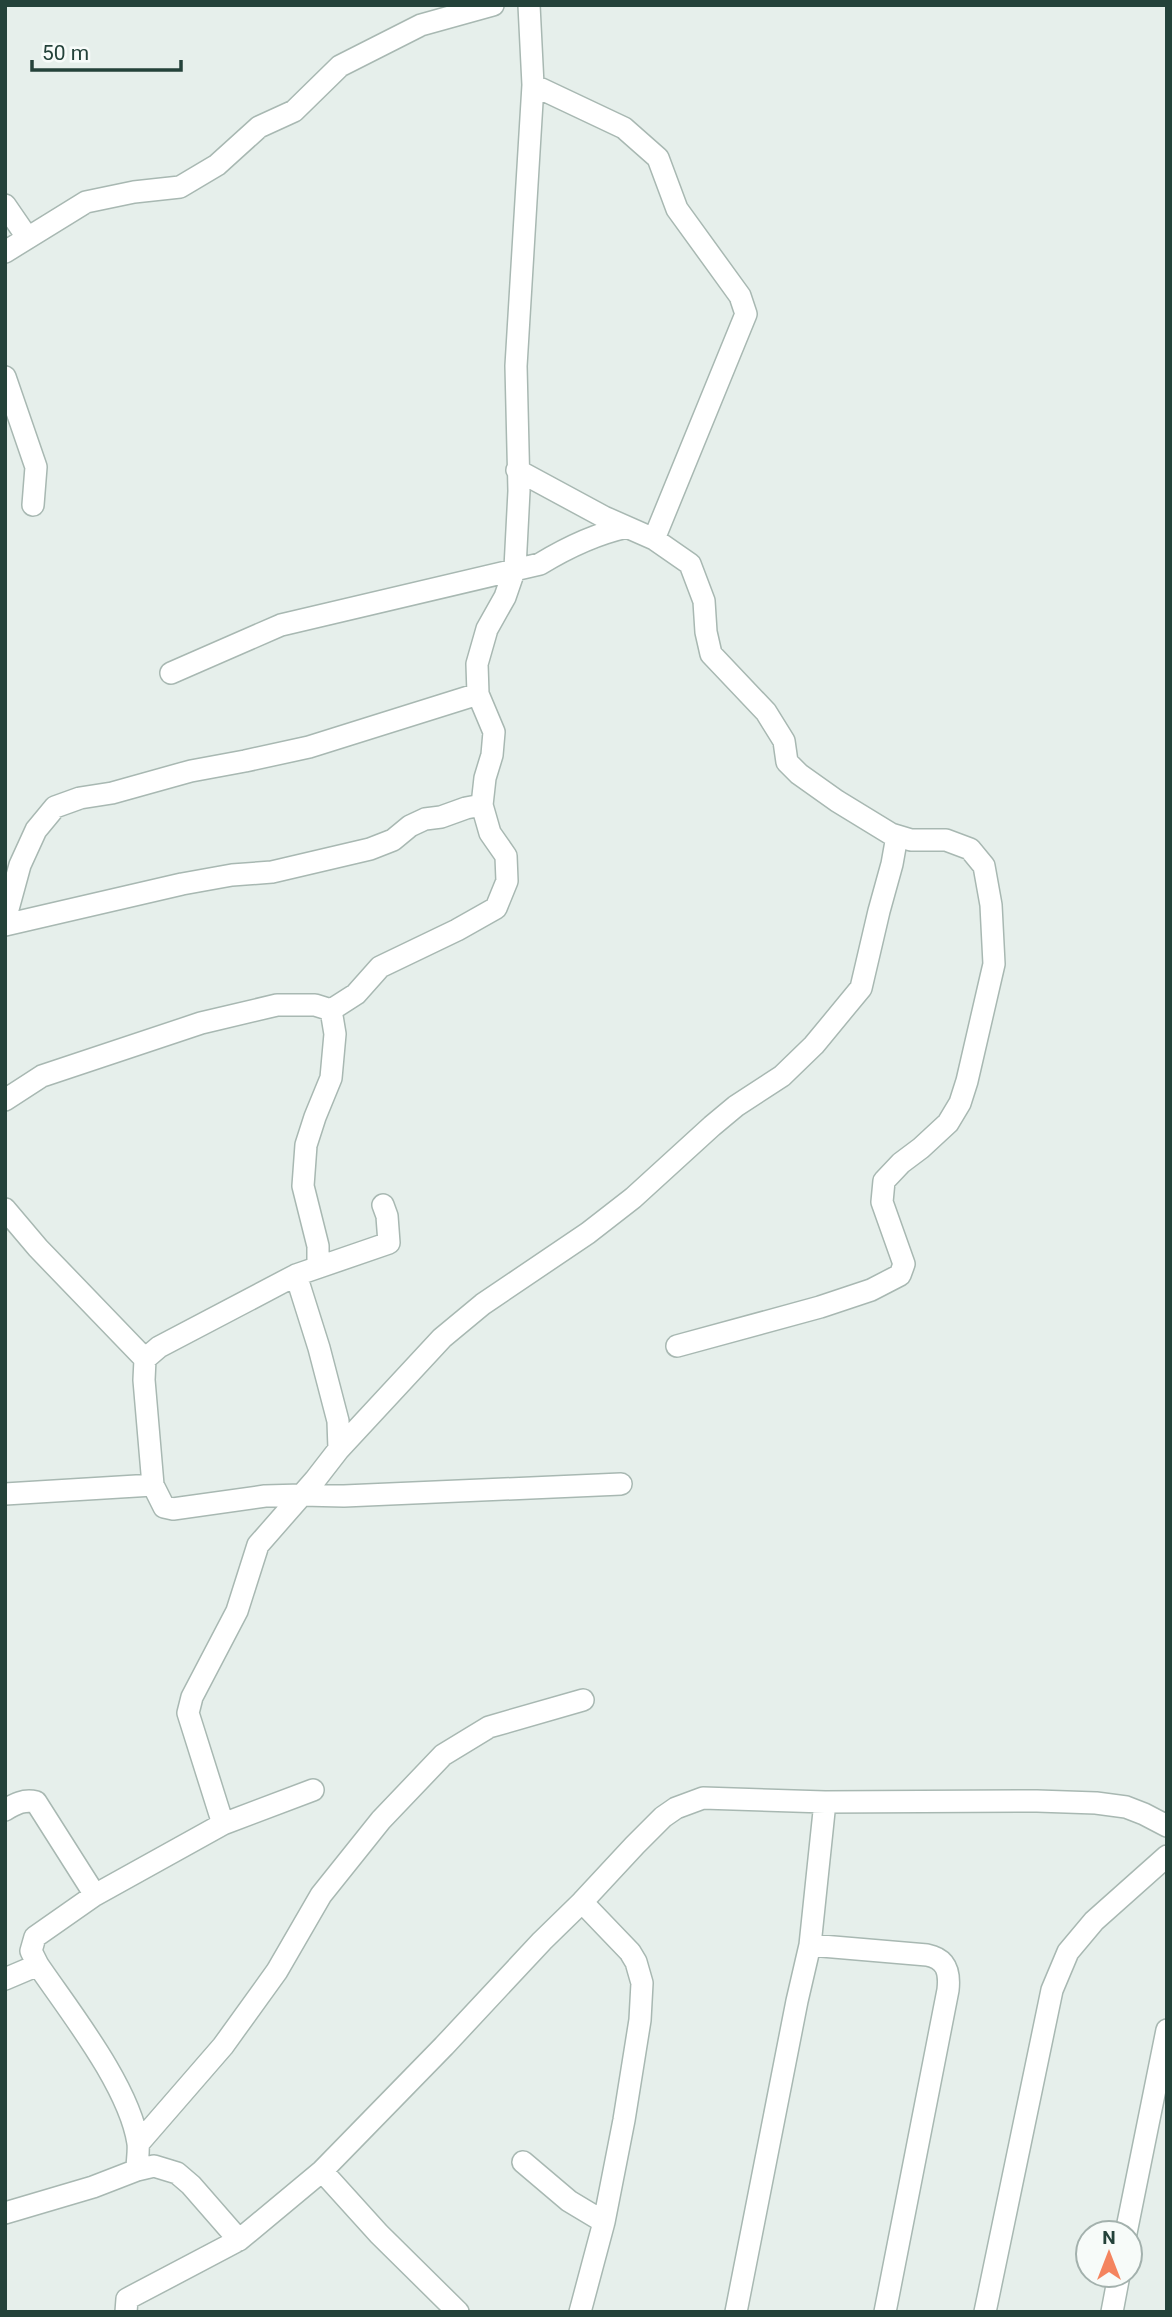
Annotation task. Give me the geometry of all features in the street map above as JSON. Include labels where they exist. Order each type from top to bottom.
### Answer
[{"type":"street","points":[[5,252],[86,202],[134,192],[180,187],[217,165],[259,127],[293,111],[340,66],[421,25],[494,5]]},
{"type":"street","points":[[5,1100],[42,1076],[201,1023],[277,1005],[315,1005],[331,1010],[356,994],[380,967],[496,908],[507,881],[506,856],[491,834],[482,805],[494,732],[478,694],[477,664],[487,629],[505,597],[515,568],[519,491],[516,366],[533,85],[529,5]]},
{"type":"street","points":[[533,85],[624,128],[658,158],[677,209],[740,296],[746,314],[654,540]]},
{"type":"street","points":[[5,205],[27,237]]},
{"type":"street","points":[[5,377],[36,467],[33,505]]},
{"type":"street","points":[[517,470],[654,540],[690,564],[704,601],[711,654],[772,719],[784,741],[787,762],[799,774],[837,801],[897,836],[911,840],[946,840],[970,849],[984,866],[991,905],[994,964],[967,1081],[960,1103],[948,1123],[884,1181],[882,1202],[904,1264],[900,1275],[871,1290],[833,1303],[677,1346]]},
{"type":"street","points":[[171,673],[281,625],[540,564],[601,533],[627,527]]},
{"type":"street","points":[[478,694],[309,747],[191,771],[112,793],[80,798],[55,807],[36,830],[20,865],[5,923],[182,884],[232,875],[272,872],[370,849],[393,840],[410,826],[425,819],[482,805]]},
{"type":"street","points":[[223,1824],[188,1713],[192,1697],[237,1611],[258,1545],[339,1449],[407,1374],[452,1330],[483,1304],[588,1233],[633,1198],[712,1126],[736,1106],[782,1076],[814,1045],[861,988],[897,836]]},
{"type":"street","points":[[318,1266],[318,1246],[303,1186],[306,1145],[331,1077],[335,1034],[331,1010]]},
{"type":"street","points":[[383,1205],[387,1216],[389,1243],[296,1275],[159,1347],[145,1359],[144,1380],[153,1485],[164,1507],[173,1509],[265,1496],[302,1494],[344,1496],[621,1484]]},
{"type":"street","points":[[5,1209],[38,1248],[145,1359]]},
{"type":"street","points":[[296,1275],[338,1421],[339,1449]]},
{"type":"street","points":[[5,1494],[153,1485]]},
{"type":"street","points":[[138,2144],[223,2046],[277,1971],[321,1895],[381,1821],[443,1755],[489,1727],[583,1700]]},
{"type":"street","points":[[137,2170],[138,2144],[125,2099],[37,1965],[31,1951],[34,1937],[95,1895],[223,1824],[313,1790]]},
{"type":"street","points":[[126,2312],[127,2299],[239,2240],[322,2171],[663,1817],[685,1803],[703,1798],[825,1802],[1096,1803],[1126,1807],[1167,1826]]},
{"type":"street","points":[[5,1810],[16,1803],[29,1800],[36,1802],[95,1895]]},
{"type":"street","points":[[736,2312],[810,1945],[825,1802]]},
{"type":"street","points":[[985,2312],[1052,1990],[1068,1952],[1094,1921],[1167,1856]]},
{"type":"street","points":[[580,2312],[604,2222],[636,2051],[642,1983],[630,1952],[582,1902]]},
{"type":"street","points":[[810,1945],[916,1953],[940,1958],[947,1968],[948,1990],[885,2312]]},
{"type":"street","points":[[5,1979],[37,1965]]},
{"type":"street","points":[[1129,2219],[1167,2031]]},
{"type":"street","points":[[523,2162],[569,2201],[604,2222]]},
{"type":"street","points":[[5,2213],[154,2166],[177,2173],[191,2185],[239,2240]]},
{"type":"street","points":[[322,2171],[379,2234],[458,2312]]},
{"type":"street","points":[[1112,2312],[1116,2289]]}]
